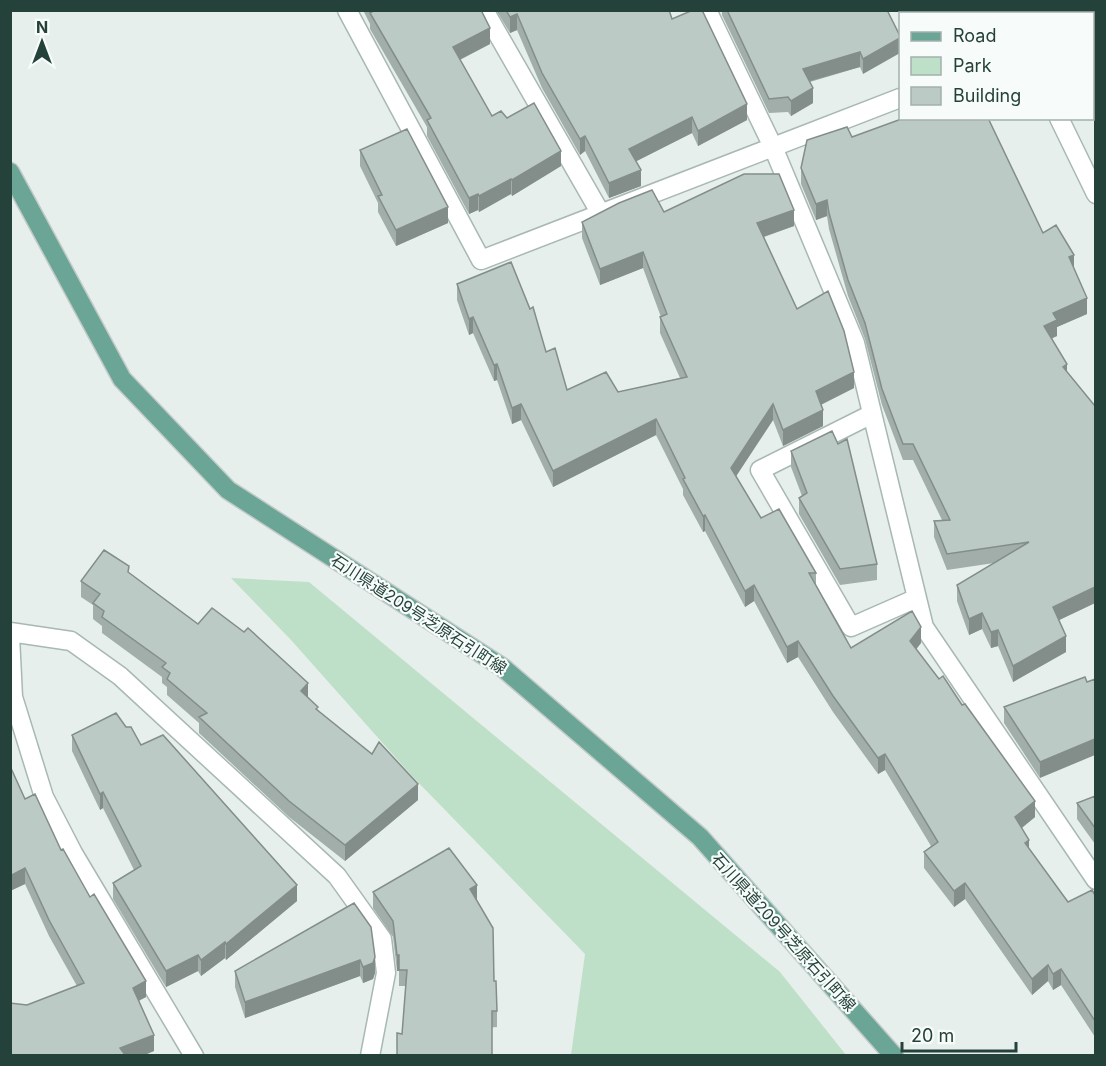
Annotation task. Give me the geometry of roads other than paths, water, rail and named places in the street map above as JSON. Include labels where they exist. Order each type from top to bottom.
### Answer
[{"type":"main road","name":"石川県道209号芝原石引町線","points":[[10,172],[122,379],[228,490],[502,667],[700,837],[894,1056]]},
{"type":"street","points":[[348,10],[481,260],[899,98]]},
{"type":"street","points":[[484,10],[601,214]]},
{"type":"street","points":[[707,10],[773,147],[855,343],[924,627],[1095,880]]},
{"type":"street","points":[[1060,120],[1095,194]]},
{"type":"street","points":[[872,414],[760,470],[851,627],[916,598]]},
{"type":"street","points":[[194,1056],[73,853],[44,797],[13,697],[10,634],[71,641],[120,676],[337,876],[382,939],[386,973],[370,1056]]}]
